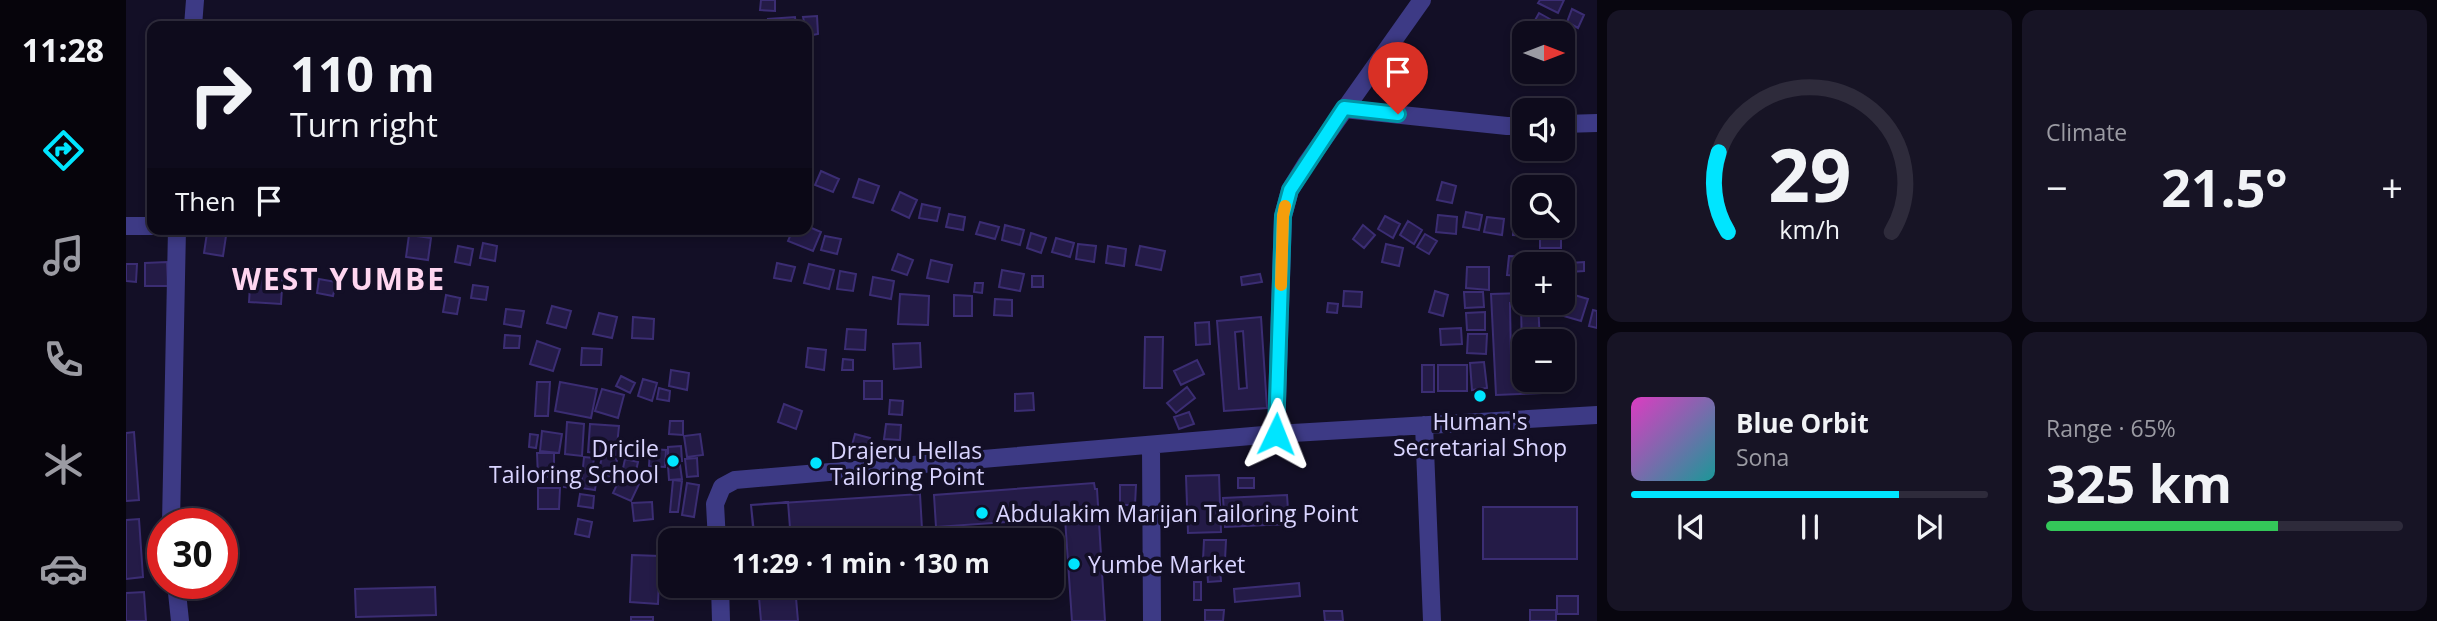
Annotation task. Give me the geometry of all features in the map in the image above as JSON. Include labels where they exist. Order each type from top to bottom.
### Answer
[{"type":"street","points":[[193,21],[195,0]]},
{"type":"street","points":[[1276,434],[1283,216],[1290,190],[1344,108],[1422,0]]},
{"type":"street","points":[[1344,108],[1512,126]]},
{"type":"street","points":[[1575,124],[1597,123]]},
{"type":"street","points":[[126,226],[147,226]]},
{"type":"street","points":[[171,508],[177,235]]},
{"type":"street","points":[[716,528],[715,504],[722,486],[735,480],[1276,434],[1597,415]]},
{"type":"street","points":[[1424,425],[1432,621]]},
{"type":"street","points":[[1151,446],[1152,621]]},
{"type":"street","points":[[720,598],[721,621]]},
{"type":"street","points":[[178,599],[180,621]]},
{"type":"building","points":[[761,0],[775,0],[775,11],[760,10]]},
{"type":"building","points":[[1540,0],[1564,0],[1558,13],[1538,3]]},
{"type":"building","points":[[1572,9],[1584,15],[1578,28],[1575,26],[1575,21],[1567,21]]},
{"type":"building","points":[[1539,13],[1553,21],[1535,21]]},
{"type":"building","points":[[817,16],[818,34],[812,35],[812,21],[804,21],[803,17]]},
{"type":"building","points":[[795,17],[795,21],[768,21]]},
{"type":"building","points":[[821,171],[839,179],[833,192],[815,185]]},
{"type":"building","points":[[859,179],[879,186],[873,203],[853,197]]},
{"type":"building","points":[[1442,182],[1456,186],[1452,203],[1437,200]]},
{"type":"building","points":[[900,192],[917,200],[909,218],[892,210]]},
{"type":"building","points":[[922,204],[940,208],[937,221],[919,218]]},
{"type":"building","points":[[1466,212],[1482,215],[1479,230],[1463,227]]},
{"type":"building","points":[[949,214],[965,217],[963,230],[946,227]]},
{"type":"building","points":[[1438,215],[1457,217],[1456,234],[1436,232]]},
{"type":"building","points":[[1385,216],[1400,224],[1393,238],[1378,229]]},
{"type":"building","points":[[1487,217],[1504,219],[1502,235],[1484,232]]},
{"type":"building","points":[[1408,221],[1422,230],[1414,244],[1400,235]]},
{"type":"building","points":[[980,222],[999,227],[995,239],[976,234]]},
{"type":"building","points":[[1005,225],[1024,230],[1020,245],[1002,240]]},
{"type":"building","points":[[1363,225],[1375,235],[1364,248],[1353,239]]},
{"type":"building","points":[[812,228],[821,232],[813,251],[788,241],[790,235],[812,235]]},
{"type":"building","points":[[1031,233],[1046,238],[1041,253],[1027,248]]},
{"type":"building","points":[[1425,234],[1437,241],[1429,254],[1417,247]]},
{"type":"building","points":[[207,235],[226,236],[223,256],[204,253]]},
{"type":"building","points":[[409,235],[431,238],[428,260],[406,257]]},
{"type":"building","points":[[825,236],[841,239],[837,254],[821,250]]},
{"type":"building","points":[[1056,238],[1074,243],[1070,257],[1052,252]]},
{"type":"building","points":[[1540,238],[1561,238],[1561,248],[1540,248]]},
{"type":"building","points":[[483,243],[497,246],[495,261],[480,258]]},
{"type":"building","points":[[1078,244],[1096,246],[1094,262],[1076,259]]},
{"type":"building","points":[[1386,244],[1403,248],[1399,266],[1382,262]]},
{"type":"building","points":[[458,246],[473,249],[470,265],[455,262]]},
{"type":"building","points":[[1108,246],[1126,249],[1124,266],[1106,263]]},
{"type":"building","points":[[1140,246],[1165,251],[1161,270],[1136,265]]},
{"type":"building","points":[[898,254],[913,260],[907,275],[892,270]]},
{"type":"building","points":[[1509,256],[1512,256],[1512,275],[1507,275]]},
{"type":"building","points":[[931,260],[952,265],[948,282],[927,278]]},
{"type":"building","points":[[167,262],[168,286],[145,286],[145,263]]},
{"type":"building","points":[[1584,262],[1584,271],[1575,272],[1575,263]]},
{"type":"building","points":[[777,263],[795,267],[791,281],[774,278]]},
{"type":"building","points":[[126,264],[137,264],[136,282],[126,281]]},
{"type":"building","points":[[809,264],[834,270],[829,289],[804,283]]},
{"type":"building","points":[[1467,267],[1489,267],[1489,290],[1466,288]]},
{"type":"building","points":[[251,269],[283,272],[281,304],[249,302]]},
{"type":"building","points":[[1002,270],[1024,274],[1020,291],[999,287]]},
{"type":"building","points":[[840,271],[856,274],[853,291],[837,289]]},
{"type":"building","points":[[1260,274],[1262,282],[1242,285],[1241,277]]},
{"type":"building","points":[[1032,276],[1043,276],[1043,287],[1032,287]]},
{"type":"building","points":[[873,277],[894,281],[891,299],[870,295]]},
{"type":"building","points":[[319,279],[336,282],[333,296],[317,293]]},
{"type":"building","points":[[975,283],[983,283],[982,293],[974,292]]},
{"type":"building","points":[[473,285],[488,287],[486,300],[471,298]]},
{"type":"building","points":[[1344,291],[1362,292],[1361,307],[1343,306]]},
{"type":"building","points":[[1435,291],[1448,295],[1443,316],[1429,312]]},
{"type":"building","points":[[1464,292],[1483,292],[1484,307],[1465,308]]},
{"type":"building","points":[[1512,293],[1512,392],[1542,393],[1496,395],[1491,294]]},
{"type":"building","points":[[900,294],[929,296],[928,325],[898,324]]},
{"type":"building","points":[[446,295],[460,298],[457,314],[443,312]]},
{"type":"building","points":[[954,295],[972,296],[972,316],[954,316]]},
{"type":"building","points":[[1575,295],[1588,299],[1581,321],[1560,315],[1575,315]]},
{"type":"building","points":[[995,299],[1012,300],[1012,316],[994,315]]},
{"type":"building","points":[[1328,303],[1338,304],[1337,313],[1327,312]]},
{"type":"building","points":[[552,306],[571,311],[566,328],[547,323]]},
{"type":"building","points":[[506,309],[524,311],[521,327],[504,324]]},
{"type":"building","points":[[1593,310],[1597,311],[1597,328],[1589,326]]},
{"type":"building","points":[[1485,312],[1485,330],[1467,330],[1466,313]]},
{"type":"building","points":[[599,313],[617,317],[612,338],[593,334]]},
{"type":"building","points":[[1521,315],[1539,315],[1539,329],[1521,329]]},
{"type":"building","points":[[633,317],[654,319],[653,339],[632,338]]},
{"type":"building","points":[[1261,317],[1267,408],[1224,411],[1217,321]],"holes":[[[1243,331],[1247,388],[1239,389],[1235,332]]]},
{"type":"building","points":[[1209,322],[1210,344],[1196,345],[1195,323]]},
{"type":"building","points":[[1461,328],[1462,344],[1441,345],[1440,329]]},
{"type":"building","points":[[847,329],[866,330],[865,350],[845,349]]},
{"type":"building","points":[[1468,334],[1487,334],[1486,354],[1467,353]]},
{"type":"building","points":[[505,335],[520,336],[519,348],[504,348]]},
{"type":"building","points":[[1145,337],[1163,337],[1162,388],[1144,388]]},
{"type":"building","points":[[537,341],[560,349],[553,371],[530,364]]},
{"type":"building","points":[[920,343],[921,367],[894,369],[893,344]]},
{"type":"building","points":[[582,348],[602,349],[601,365],[581,365]]},
{"type":"building","points":[[808,348],[826,350],[824,370],[806,367]]},
{"type":"building","points":[[843,359],[853,360],[853,370],[842,370]]},
{"type":"building","points":[[1197,360],[1204,374],[1181,385],[1174,371]]},
{"type":"building","points":[[1484,362],[1487,388],[1472,390],[1470,363]]},
{"type":"building","points":[[1422,365],[1434,365],[1434,392],[1422,392]]},
{"type":"building","points":[[1438,365],[1467,365],[1467,391],[1438,391]]},
{"type":"building","points":[[671,370],[689,373],[687,390],[669,386]]},
{"type":"building","points":[[621,376],[635,383],[630,393],[616,386]]},
{"type":"building","points":[[643,379],[657,383],[652,401],[638,396]]},
{"type":"building","points":[[864,381],[882,381],[882,399],[864,399]]},
{"type":"building","points":[[537,382],[550,382],[548,416],[535,416]]},
{"type":"building","points":[[560,382],[597,389],[591,418],[555,411]]},
{"type":"building","points":[[1187,387],[1195,398],[1176,413],[1167,403]]},
{"type":"building","points":[[659,388],[670,391],[669,401],[657,399]]},
{"type":"building","points":[[602,389],[624,395],[618,418],[595,411]]},
{"type":"building","points":[[1033,393],[1034,410],[1015,411],[1015,394]]},
{"type":"building","points":[[890,400],[903,401],[902,415],[889,414]]},
{"type":"building","points":[[784,404],[802,411],[796,429],[778,422]]},
{"type":"building","points":[[1189,412],[1194,424],[1179,429],[1174,417]]},
{"type":"building","points":[[670,421],[683,421],[683,435],[669,434]]},
{"type":"building","points":[[567,422],[584,424],[582,456],[565,454]]},
{"type":"building","points":[[590,424],[619,426],[616,455],[588,452]]},
{"type":"building","points":[[886,424],[901,425],[900,440],[884,439]]},
{"type":"building","points":[[542,431],[562,434],[559,453],[540,451]]},
{"type":"building","points":[[134,432],[139,500],[126,501],[126,433]]},
{"type":"building","points":[[530,434],[538,435],[536,448],[529,447]]},
{"type":"building","points":[[700,434],[703,455],[687,457],[684,436]]},
{"type":"building","points":[[855,434],[870,438],[865,454],[851,449]]},
{"type":"building","points":[[681,446],[682,461],[668,461],[668,447]]},
{"type":"building","points":[[650,449],[666,450],[665,467],[649,466]]},
{"type":"building","points":[[537,453],[554,453],[554,477],[538,477]]},
{"type":"building","points":[[602,456],[617,459],[615,474],[599,471]]},
{"type":"building","points":[[584,457],[594,458],[592,473],[597,474],[595,490],[581,488]]},
{"type":"building","points":[[697,458],[698,476],[687,477],[685,459]]},
{"type":"building","points":[[625,459],[638,462],[635,475],[622,473]]},
{"type":"building","points":[[680,465],[682,479],[669,480],[668,466]]},
{"type":"building","points":[[567,472],[579,475],[576,489],[564,487]]},
{"type":"building","points":[[603,474],[615,477],[613,485],[601,482]]},
{"type":"building","points":[[1219,475],[1221,532],[1188,533],[1186,476]]},
{"type":"building","points":[[621,476],[639,484],[631,501],[613,493]]},
{"type":"building","points":[[1238,478],[1254,478],[1254,488],[1238,488]]},
{"type":"building","points":[[673,480],[682,481],[678,512],[670,512]]},
{"type":"building","points":[[687,483],[699,485],[694,517],[682,515]]},
{"type":"building","points":[[1094,483],[1097,489],[1105,621],[1072,621],[1065,518],[936,527],[934,495]]},
{"type":"building","points":[[1120,485],[1136,485],[1135,505],[1120,505]]},
{"type":"building","points":[[538,488],[560,488],[559,509],[538,509]]},
{"type":"building","points":[[580,494],[594,496],[593,508],[578,506]]},
{"type":"building","points":[[920,494],[922,528],[753,528],[751,505]]},
{"type":"building","points":[[1287,495],[1289,524],[1225,527],[1223,498]]},
{"type":"building","points":[[652,502],[653,519],[634,521],[632,503]]},
{"type":"building","points":[[788,502],[790,528],[754,528],[751,505]]},
{"type":"building","points":[[1483,507],[1577,507],[1577,559],[1483,559]]},
{"type":"building","points":[[139,519],[143,577],[126,579],[126,520]]},
{"type":"building","points":[[578,519],[592,522],[589,537],[575,534]]},
{"type":"building","points":[[1204,540],[1226,540],[1225,560],[1203,560]]},
{"type":"building","points":[[632,555],[658,556],[658,604],[630,602]]},
{"type":"building","points":[[1220,568],[1221,581],[1208,582],[1207,569]]},
{"type":"building","points":[[1194,582],[1201,582],[1201,600],[1194,600]]},
{"type":"building","points":[[1299,583],[1300,596],[1235,602],[1234,589]]},
{"type":"building","points":[[435,587],[436,615],[356,617],[355,589]]},
{"type":"building","points":[[144,592],[146,621],[126,621],[126,593]]},
{"type":"building","points":[[1557,596],[1578,596],[1578,614],[1557,614]]},
{"type":"building","points":[[759,598],[796,598],[798,621],[761,621]]},
{"type":"building","points":[[1205,610],[1224,610],[1223,621],[1205,621]]},
{"type":"building","points":[[1530,610],[1556,610],[1556,621],[1530,621]]},
{"type":"building","points":[[1324,611],[1342,611],[1343,621],[1325,621]]},
{"type":"building","points":[[631,617],[653,617],[653,621],[631,621]]},
{"type":"slow traffic","points":[[1281,285],[1285,206]]},
{"type":"place","name":"Human's Secretarial Shop","points":[[1480,396]]},
{"type":"place","name":"Dricile Tailoring School","points":[[673,461]]},
{"type":"place","name":"Drajeru Hellas Tailoring Point","points":[[816,463]]},
{"type":"place","name":"Abdulakim Marijan Tailoring Point","points":[[982,513]]},
{"type":"place","name":"Yumbe Market","points":[[1074,564]]},
{"type":"district","name":"WEST YUMBE","points":[[339,278]]},
{"type":"route","points":[[1276,434],[1283,216],[1290,190],[1344,108],[1398,114]]}]
